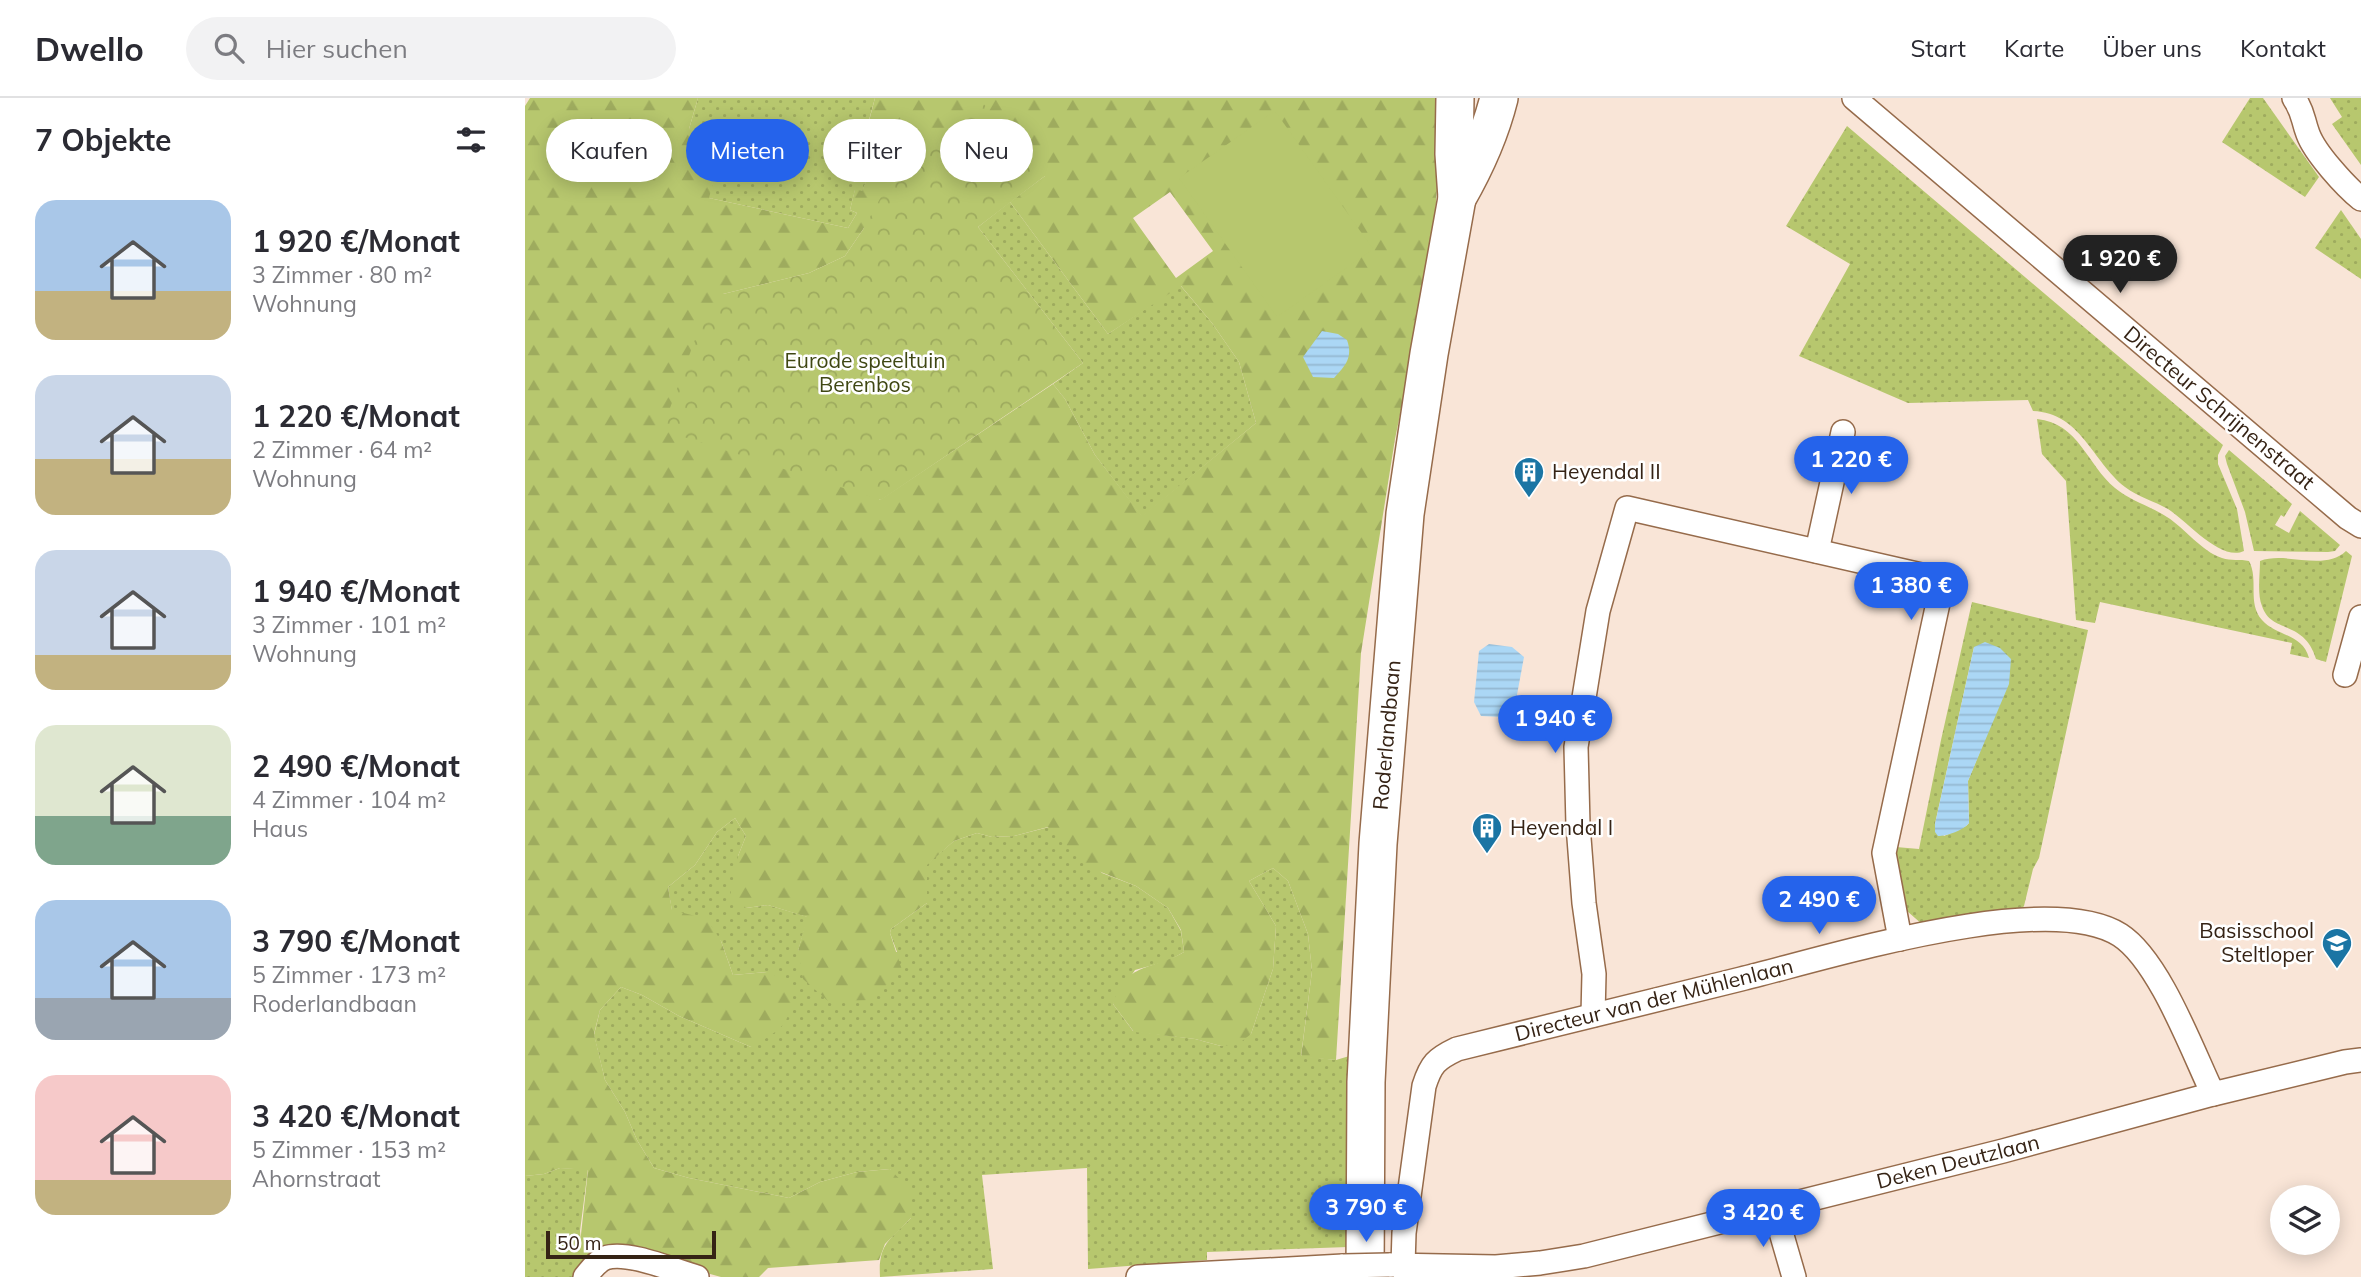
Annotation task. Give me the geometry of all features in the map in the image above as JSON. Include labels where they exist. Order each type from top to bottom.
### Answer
[{"type":"main road","name":"Roderlandbaan","points":[[1367,1271],[1366,1082],[1378,844],[1404,528],[1429,354],[1457,198],[1454,154],[1455,98]]},
{"type":"main road","name":"Roderlandbaan","points":[[1457,198],[1484,146],[1499,98]]},
{"type":"street","points":[[2294,98],[2304,114],[2308,136],[2342,184],[2361,199]]},
{"type":"street","name":"Directeur Schrijnenstraat","points":[[1856,99],[2348,518],[2361,526]]},
{"type":"street","points":[[1817,551],[1843,432]]},
{"type":"street","points":[[1593,1015],[1594,974],[1584,903],[1576,747],[1598,611],[1627,508],[1944,580],[1884,853],[1900,939]]},
{"type":"street","points":[[2345,675],[2361,617]]},
{"type":"street","name":"Directeur van der Mühlenlaan","points":[[1367,1271],[1404,1233],[1422,1101],[1430,1067],[1442,1057],[1457,1049],[1900,939],[1983,924],[2034,919],[2088,924],[2120,935],[2141,954],[2163,990],[2213,1094]]},
{"type":"street","points":[[2213,1094],[2361,1060]]},
{"type":"street","name":"Deken Deutzlaan","points":[[1138,1277],[1367,1271],[1497,1272],[1584,1256],[2003,1151],[2213,1094]]},
{"type":"street","points":[[1774,1208],[1794,1277]]},
{"type":"street","points":[[585,1277],[599,1261],[613,1256],[697,1277]]},
{"type":"green space","points":[[530,98],[698,98],[692,119],[686,119],[686,182],[713,182],[709,198],[848,228],[857,213],[850,210],[855,189],[862,191],[866,182],[926,182],[926,119],[870,119],[875,98],[1443,98],[1427,284],[1395,439],[1361,653],[1336,1060],[1301,1057],[1312,971],[1308,934],[1288,881],[1273,868],[1249,881],[1276,926],[1273,969],[1251,1034],[1237,1045],[1221,1046],[1195,1039],[1134,1032],[1113,1004],[1118,990],[1125,980],[1141,969],[1184,952],[1181,930],[1168,908],[1136,886],[1088,867],[1048,827],[1014,836],[992,837],[977,833],[954,841],[927,865],[927,903],[891,929],[902,970],[871,1000],[828,1001],[803,979],[798,951],[807,917],[768,905],[746,908],[730,896],[738,856],[746,836],[735,818],[717,832],[695,865],[668,887],[672,910],[707,919],[721,941],[733,975],[767,972],[791,982],[790,1006],[785,1022],[751,1047],[621,987],[600,1010],[594,1034],[605,1080],[654,1168],[689,1178],[789,1198],[820,1182],[857,1172],[890,1169],[910,1190],[911,1218],[885,1244],[879,1260],[768,1268],[759,1277],[721,1277],[634,1253],[583,1269],[578,1262],[588,1170],[560,1168],[544,1174],[525,1176],[525,106]],"holes":[[[940,119],[1033,119],[1033,179],[1045,176],[1010,202],[1108,334],[1181,286],[1212,323],[1239,362],[1256,423],[1142,516],[1095,455],[1065,399],[1053,384],[880,500],[723,294],[809,273],[845,256],[864,228],[1024,182],[940,182]],[[1170,192],[1213,251],[1176,278],[1133,218]]]},
{"type":"green space","points":[[698,98],[875,98],[869,119],[823,119],[823,182],[866,182],[862,192],[855,190],[850,210],[857,213],[848,228],[709,198],[704,182],[809,182],[809,119],[692,119]]},
{"type":"green space","points":[[2250,98],[2263,98],[2319,177],[2305,197],[2222,142]]},
{"type":"green space","points":[[2330,98],[2361,98],[2361,165],[2332,124],[2342,117]]},
{"type":"green space","name":"Eurode speeltuin Berenbos","points":[[982,102],[996,119],[961,119]]},
{"type":"green space","points":[[1275,111],[1373,249],[1277,317],[1179,178]]},
{"type":"green space","points":[[1847,126],[2223,445],[2218,455],[2218,464],[2237,509],[2244,551],[2235,553],[2215,546],[2168,509],[2135,494],[2114,476],[2075,429],[2049,414],[2033,411],[2028,400],[1908,403],[1799,356],[1850,264],[1786,226]]},
{"type":"green space","name":"Eurode speeltuin Berenbos","points":[[940,136],[940,182],[1033,182],[1033,162],[1045,176],[978,227],[1083,363],[881,500],[662,430],[706,313],[723,294],[809,273],[845,256],[889,182],[926,182],[926,147]]},
{"type":"green space","points":[[1010,202],[1108,334],[1180,285],[1212,323],[1239,362],[1256,423],[1142,517],[1095,455],[1065,399],[1053,384],[1083,363],[978,227]]},
{"type":"green space","points":[[2341,210],[2361,239],[2361,279],[2315,248]]},
{"type":"green space","points":[[2037,419],[2063,428],[2115,488],[2167,517],[2214,555],[2249,561],[2255,606],[2262,620],[2301,644],[2309,658],[2290,654],[2292,643],[2100,602],[2095,623],[2076,620],[2066,481],[2042,454]]},
{"type":"green space","points":[[2229,450],[2292,504],[2275,525],[2289,533],[2300,511],[2340,545],[2335,551],[2254,551],[2245,512],[2225,456]]},
{"type":"green space","points":[[2346,551],[2352,556],[2326,662],[2316,659],[2311,646],[2304,638],[2266,615],[2260,596],[2260,561],[2281,558],[2327,560]]},
{"type":"green space","points":[[1972,602],[2088,630],[2039,858],[2021,910],[1923,925],[1907,911],[1896,847],[1919,849]],"holes":[[[1974,647],[1987,734],[1968,781],[1969,823],[1944,836],[1935,824]]]},
{"type":"green space","points":[[735,818],[746,836],[738,856],[746,908],[768,905],[808,917],[798,951],[897,952],[891,929],[927,903],[927,864],[954,841],[977,833],[992,837],[1014,836],[1049,827],[1102,873],[1136,886],[1168,908],[1181,931],[1184,952],[1168,961],[1135,970],[1113,1004],[1133,1031],[1195,1039],[1221,1046],[1251,1034],[1273,969],[1276,926],[1249,881],[1273,868],[1288,881],[1308,934],[1312,971],[1301,1056],[1336,1060],[1356,1054],[1348,1247],[1207,1252],[1207,1260],[1088,1269],[1087,1168],[982,1175],[993,1269],[880,1277],[883,1250],[911,1218],[890,1169],[857,1172],[820,1182],[789,1198],[689,1178],[654,1168],[605,1080],[594,1035],[600,1010],[621,987],[751,1047],[767,972],[733,975],[721,941],[672,911],[668,887],[695,865],[717,832]]},
{"type":"green space","points":[[560,1168],[588,1169],[580,1231],[583,1269],[577,1277],[525,1277],[525,1176],[544,1174]]},
{"type":"water","points":[[1322,331],[1338,334],[1347,340],[1349,346],[1347,360],[1334,378],[1313,377],[1303,357]]},
{"type":"water","points":[[1985,642],[2000,648],[2011,659],[2009,684],[1968,781],[1969,823],[1955,832],[1938,836],[1935,824],[1974,647]]},
{"type":"water","points":[[1489,644],[1512,647],[1524,657],[1514,711],[1504,717],[1481,716],[1474,702],[1479,651]]},
{"type":"place","name":"Heyendal II","points":[[1529,499]]},
{"type":"place","name":"Heyendal I","points":[[1487,855]]},
{"type":"place","name":"Basisschool Steltloper","points":[[2337,970]]}]
